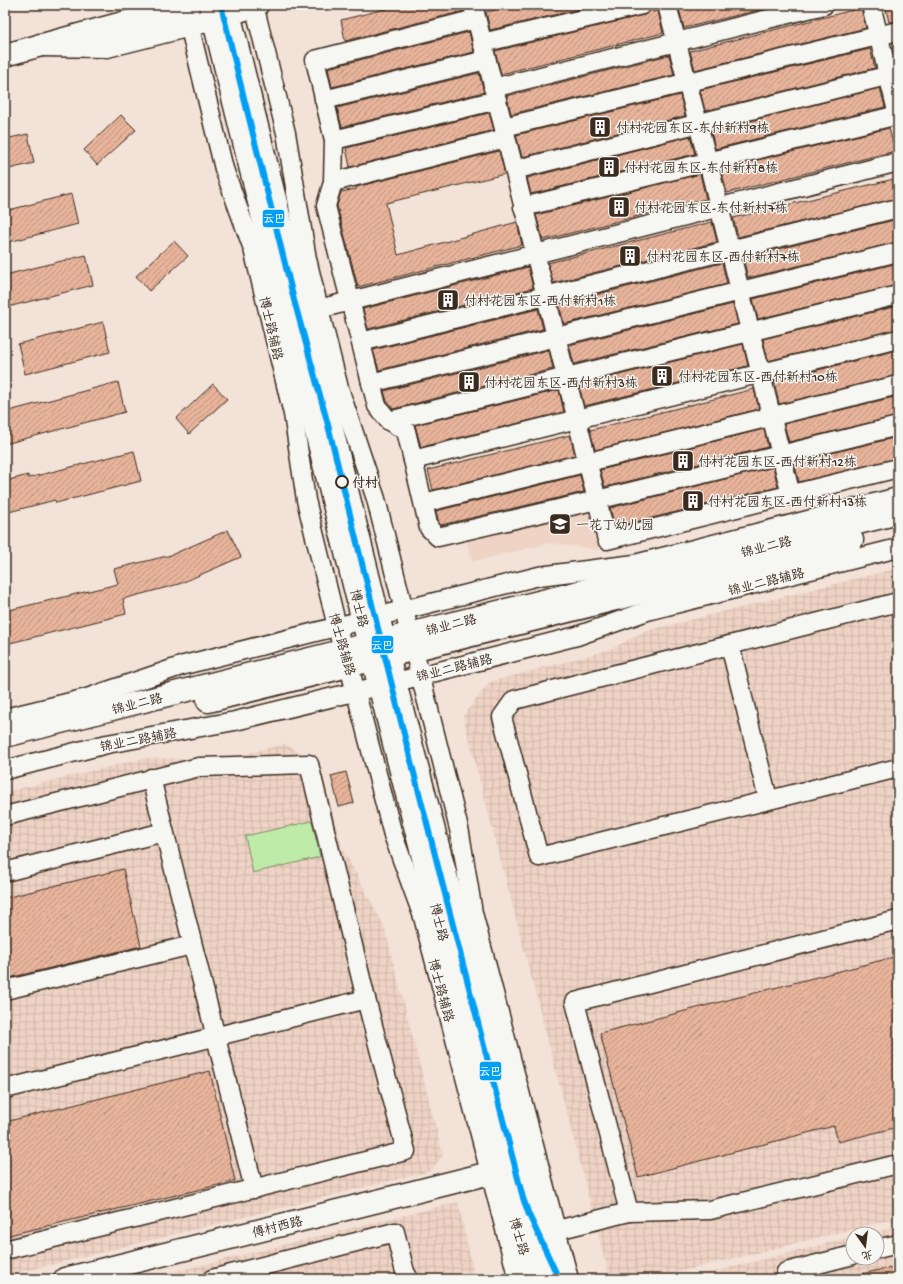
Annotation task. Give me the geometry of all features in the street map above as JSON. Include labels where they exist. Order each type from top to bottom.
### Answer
[{"type":"main road","points":[[5,40],[133,5]]},
{"type":"main road","points":[[5,55],[40,45],[187,10],[220,11],[255,5]]},
{"type":"main road","name":"博士路","points":[[220,11],[379,650],[548,1232],[552,1279]]},
{"type":"main road","name":"锦业二路","points":[[412,642],[898,513]]},
{"type":"main road","name":"锦业二路","points":[[5,752],[379,650],[898,529]]},
{"type":"main road","name":"锦业二路","points":[[5,736],[346,659]]},
{"type":"main road","name":"博士路","points":[[388,683],[518,1231],[533,1279]]},
{"type":"main road","name":"傅村西路","points":[[65,1279],[490,1173]]},
{"type":"street","points":[[255,5],[286,133],[307,259],[319,309],[339,388],[376,499],[460,833],[473,913],[548,1232],[569,1279]]},
{"type":"street","points":[[324,100],[642,5]]},
{"type":"street","points":[[667,5],[708,162],[790,495]]},
{"type":"street","points":[[334,140],[676,42],[824,5]]},
{"type":"street","points":[[523,207],[898,115],[893,75],[878,36],[871,5]]},
{"type":"street","points":[[898,426],[597,500],[438,537],[429,528],[406,431],[389,422],[377,406],[371,383],[326,206],[332,182],[334,140],[315,60],[474,9],[597,500],[606,540],[898,468]]},
{"type":"street","name":"博士路辅路","points":[[187,10],[224,169],[253,249],[293,414],[306,500],[337,627],[356,691],[393,834],[423,918],[518,1279]]},
{"type":"street","points":[[332,182],[687,83],[898,30]]},
{"type":"street","points":[[514,170],[893,75]]},
{"type":"street","points":[[319,309],[718,206],[898,162]]},
{"type":"street","points":[[361,342],[898,208]]},
{"type":"street","points":[[371,383],[898,252]]},
{"type":"street","points":[[389,422],[898,294]]},
{"type":"street","points":[[413,460],[898,339]]},
{"type":"street","points":[[424,503],[898,385]]},
{"type":"street","points":[[5,718],[87,698],[184,665],[539,576],[635,564],[898,498]]},
{"type":"street","name":"锦业二路辅路","points":[[5,770],[107,744],[235,721],[420,676],[577,636],[647,611],[898,548]]},
{"type":"street","points":[[898,602],[514,700],[502,717],[539,857],[898,768]]},
{"type":"street","points":[[730,645],[768,799]]},
{"type":"street","points":[[5,816],[198,767],[309,764],[366,999],[406,1151],[5,1250]]},
{"type":"street","points":[[151,778],[254,1189]]},
{"type":"street","points":[[5,872],[164,832]]},
{"type":"street","points":[[629,1212],[575,1002],[898,920]]},
{"type":"street","points":[[5,990],[192,944]]},
{"type":"street","points":[[5,1089],[366,999]]},
{"type":"street","points":[[548,1232],[629,1212],[710,1210],[898,1164]]},
{"type":"street","points":[[212,1279],[395,1232],[405,1272],[409,1279]]},
{"type":"street","points":[[885,1247],[898,1244]]},
{"type":"street","points":[[788,1279],[786,1272],[845,1257]]},
{"type":"shaded area","name":"一花丁幼儿园","points":[[588,508],[599,550],[550,543],[472,562],[466,539]]},
{"type":"shaded area","points":[[898,568],[898,1218],[866,1226],[845,1226],[845,1231],[651,1279],[610,1279],[463,716],[490,682],[609,650],[646,631]]},
{"type":"shaded area","points":[[285,744],[319,763],[342,848],[384,926],[443,1155],[431,1171],[5,1276],[5,792],[145,758],[221,760]]},
{"type":"shaded area","points":[[458,1202],[475,1279],[145,1279]]},
{"type":"shaded area","points":[[898,1226],[898,1279],[685,1279],[845,1239],[845,1266],[885,1266],[885,1229]]},
{"type":"green space","points":[[312,821],[320,857],[253,873],[245,836]]},
{"type":"building","points":[[401,5],[463,5],[464,11],[345,41],[341,20]]},
{"type":"building","points":[[515,5],[597,5],[490,30],[486,12]]},
{"type":"building","points":[[695,5],[762,5],[763,9],[684,28],[679,9]]},
{"type":"building","points":[[885,5],[898,5],[898,21],[889,22]]},
{"type":"building","points":[[652,8],[653,12],[658,11],[663,33],[501,74],[495,51],[644,15]]},
{"type":"building","points":[[861,8],[866,28],[695,70],[690,51]]},
{"type":"building","points":[[469,32],[474,52],[332,87],[328,68]]},
{"type":"building","points":[[870,49],[875,68],[705,111],[700,90]]},
{"type":"building","points":[[669,55],[674,75],[511,114],[507,96]]},
{"type":"building","points":[[479,73],[484,92],[342,127],[337,108]]},
{"type":"building","points":[[880,88],[885,107],[715,149],[711,131]]},
{"type":"building","name":"付村花园东区-东付新村9栋","points":[[680,95],[685,116],[522,157],[516,135]]},
{"type":"building","points":[[489,113],[494,130],[350,167],[346,148]]},
{"type":"building","points":[[121,115],[136,130],[97,165],[84,150]]},
{"type":"building","points":[[889,128],[895,151],[727,193],[721,169]]},
{"type":"building","points":[[28,134],[34,163],[5,170],[5,139]]},
{"type":"building","name":"付村花园东区-东付新村8栋","points":[[690,136],[695,154],[531,194],[527,178]]},
{"type":"building","points":[[499,151],[505,174],[386,203],[398,255],[517,222],[522,245],[358,287],[337,206],[341,192]]},
{"type":"building","name":"付村花园东区-东付新村7栋","points":[[700,174],[706,199],[543,240],[536,215]]},
{"type":"building","points":[[898,178],[898,198],[738,237],[733,218]]},
{"type":"building","points":[[71,194],[78,224],[5,243],[5,211]]},
{"type":"building","points":[[898,219],[898,242],[748,278],[743,258]]},
{"type":"building","name":"付村花园东区-西付新村7栋","points":[[712,222],[717,242],[553,283],[548,263]]},
{"type":"building","points":[[174,241],[188,256],[149,291],[136,276]]},
{"type":"building","points":[[86,255],[93,285],[8,307],[5,294],[5,275]]},
{"type":"building","points":[[722,263],[727,284],[564,324],[559,304]]},
{"type":"building","points":[[898,263],[898,285],[758,319],[753,299]]},
{"type":"building","name":"付村花园东区-西付新村1栋","points":[[528,267],[533,288],[368,329],[363,309]]},
{"type":"building","points":[[733,304],[738,324],[574,364],[569,345]]},
{"type":"building","points":[[898,306],[898,329],[768,361],[763,339]]},
{"type":"building","points":[[538,309],[543,329],[379,370],[373,350]]},
{"type":"building","points":[[103,322],[110,352],[25,374],[18,344]]},
{"type":"building","name":"付村花园东区-西付新村10栋","points":[[743,344],[748,366],[584,406],[579,385]]},
{"type":"building","name":"付村花园东区-西付新村3栋","points":[[549,350],[553,369],[393,409],[387,401],[384,391]]},
{"type":"building","points":[[898,350],[898,375],[779,404],[774,381]]},
{"type":"building","points":[[118,382],[125,412],[5,444],[5,412]]},
{"type":"building","points":[[213,384],[227,399],[189,434],[176,419]]},
{"type":"building","points":[[754,389],[759,409],[595,450],[590,430]]},
{"type":"building","points":[[559,390],[564,412],[421,447],[415,425]]},
{"type":"building","points":[[898,396],[898,416],[789,442],[784,424]]},
{"type":"building","name":"付村花园东区-西付新村12栋","points":[[764,429],[768,447],[605,487],[600,470]]},
{"type":"building","points":[[570,435],[575,455],[433,490],[428,470]]},
{"type":"building","points":[[898,437],[898,458],[799,482],[794,462]]},
{"type":"building","points":[[134,451],[141,481],[56,503],[55,500],[5,513],[5,481],[28,475],[28,478]]},
{"type":"building","name":"付村花园东区-西付新村13栋","points":[[773,467],[778,487],[615,527],[610,508]]},
{"type":"building","points":[[580,475],[584,492],[441,525],[439,523],[436,511]]},
{"type":"building","points":[[228,530],[241,557],[179,584],[123,599],[126,614],[10,643],[5,621],[5,611],[118,584],[114,569],[171,555]]},
{"type":"building","points":[[346,772],[354,803],[339,807],[331,776]]},
{"type":"building","points":[[123,869],[141,946],[5,979],[5,898]]},
{"type":"building","points":[[898,956],[898,1127],[838,1142],[834,1126],[638,1177],[600,1033]]},
{"type":"building","points":[[210,1071],[235,1181],[5,1236],[5,1122]]},
{"type":"building","points":[[898,1266],[898,1279],[862,1279],[861,1274]]},
{"type":"transit line","name":"云巴","points":[[221,5],[294,300],[327,421],[404,734],[523,1198],[529,1215],[559,1279]]},
{"type":"place","name":"付村花园东区-东付新村9栋","points":[[600,127]]},
{"type":"place","name":"付村花园东区-东付新村8栋","points":[[609,167]]},
{"type":"place","name":"付村花园东区-东付新村7栋","points":[[619,207]]},
{"type":"place","name":"付村花园东区-西付新村7栋","points":[[630,256]]},
{"type":"place","name":"付村花园东区-西付新村1栋","points":[[448,300]]},
{"type":"place","name":"付村花园东区-西付新村10栋","points":[[662,376]]},
{"type":"place","name":"付村花园东区-西付新村3栋","points":[[469,382]]},
{"type":"place","name":"付村花园东区-西付新村12栋","points":[[683,461]]},
{"type":"place","name":"付村","points":[[342,482]]},
{"type":"place","name":"付村花园东区-西付新村13栋","points":[[693,501]]},
{"type":"place","name":"一花丁幼儿园","points":[[560,524]]}]
